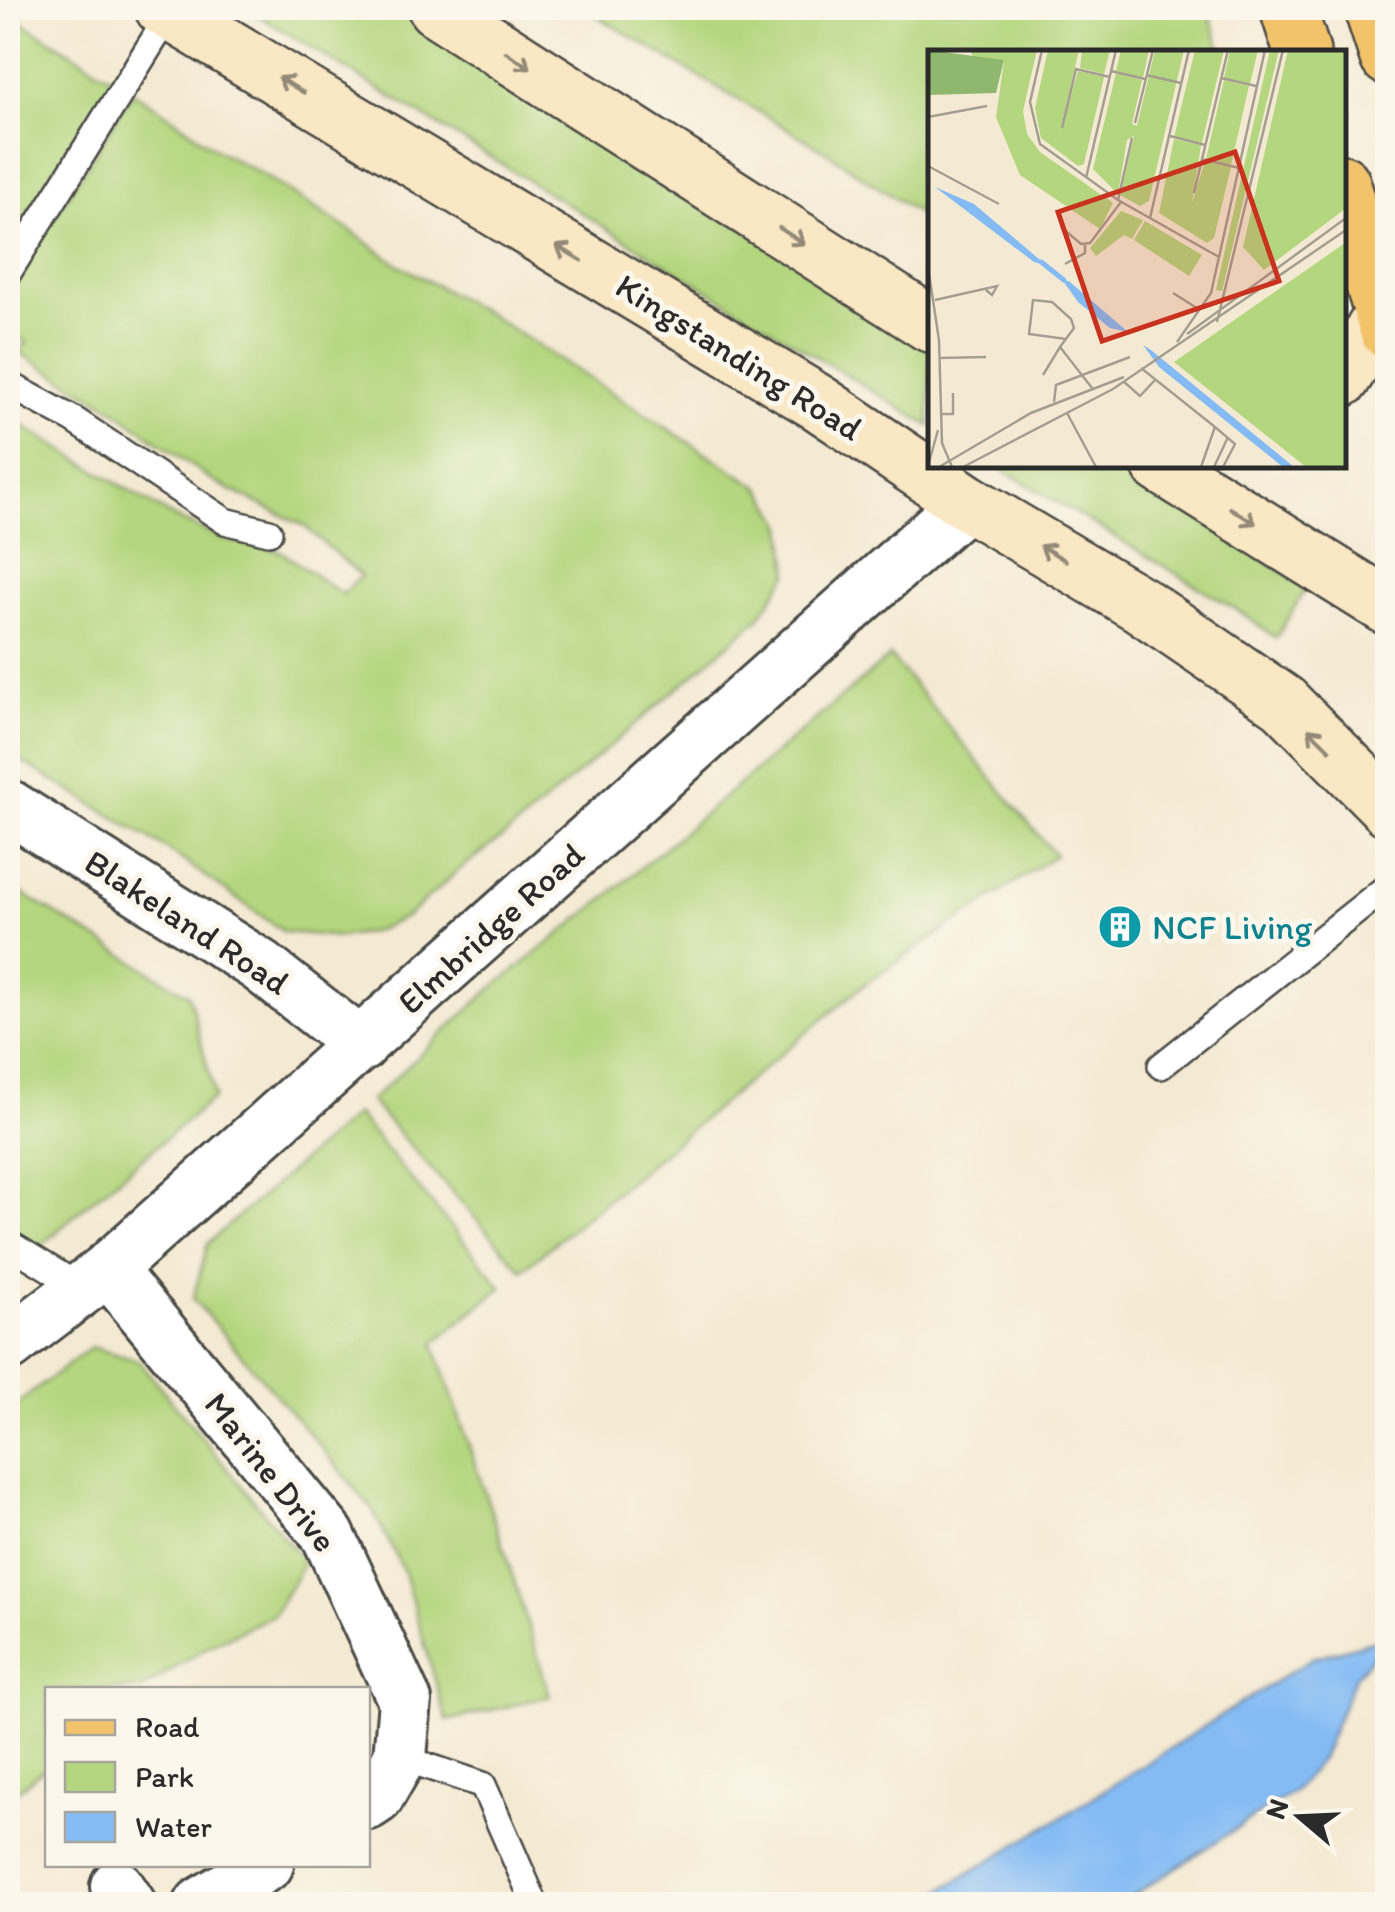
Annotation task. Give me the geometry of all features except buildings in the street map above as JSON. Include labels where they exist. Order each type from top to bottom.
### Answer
[{"type":"main road","points":[[436,8],[928,323]]},
{"type":"main road","points":[[1288,8],[1301,50]]},
{"type":"main road","points":[[1372,8],[1388,58]]},
{"type":"main road","name":"Kingstanding Road","points":[[167,10],[819,404],[967,502],[1141,605],[1284,703],[1388,808]]},
{"type":"main road","points":[[1345,193],[1385,322],[1345,375]]},
{"type":"main road","points":[[1165,468],[1388,607]]},
{"type":"street","name":"Elmbridge Road","points":[[8,1345],[96,1279],[967,502]]},
{"type":"street","name":"Blakeland Road","points":[[8,806],[259,965],[361,1045]]},
{"type":"street","name":"Marine Drive","points":[[96,1279],[328,1534],[405,1702],[400,1757],[377,1797],[370,1802]]},
{"type":"street","points":[[201,1904],[261,1867]]},
{"type":"lane","points":[[8,272],[167,10]]},
{"type":"lane","points":[[8,384],[74,420],[225,520],[269,532]]},
{"type":"lane","points":[[1160,1066],[1388,886]]},
{"type":"lane","points":[[8,1244],[96,1279]]},
{"type":"lane","points":[[400,1757],[483,1785],[535,1904]]},
{"type":"green space","points":[[246,8],[399,8],[928,345],[928,425]]},
{"type":"green space","points":[[583,8],[1207,8],[1221,50],[928,50],[928,221],[825,151]]},
{"type":"green space","points":[[8,14],[119,82],[8,251]]},
{"type":"green space","points":[[133,92],[396,263],[493,317],[762,489],[784,526],[789,573],[759,618],[409,915],[376,931],[340,937],[284,932],[167,849],[8,753],[8,417],[173,517],[226,540],[280,551],[342,594],[361,576],[303,525],[214,482],[112,408],[18,352],[27,343],[8,329],[8,291]]},
{"type":"green space","points":[[1000,468],[1122,468],[1307,587],[1276,638],[1242,613]]},
{"type":"green space","points":[[890,656],[1055,855],[866,983],[522,1270],[370,1101],[489,991],[610,894]]},
{"type":"green space","points":[[8,885],[189,995],[215,1097],[34,1253],[8,1234]]},
{"type":"green space","points":[[356,1114],[502,1287],[434,1343],[550,1696],[447,1721],[403,1570],[372,1509],[193,1299],[208,1243]]},
{"type":"green space","points":[[91,1347],[138,1360],[302,1559],[301,1568],[273,1615],[208,1646],[145,1687],[45,1687],[45,1768],[8,1799],[8,1411]]},
{"type":"water","points":[[1387,1637],[1355,1676],[1321,1759],[1293,1792],[1120,1904],[918,1904],[1312,1658]]},
{"type":"place","name":"NCF Living","points":[[1120,927]]}]
